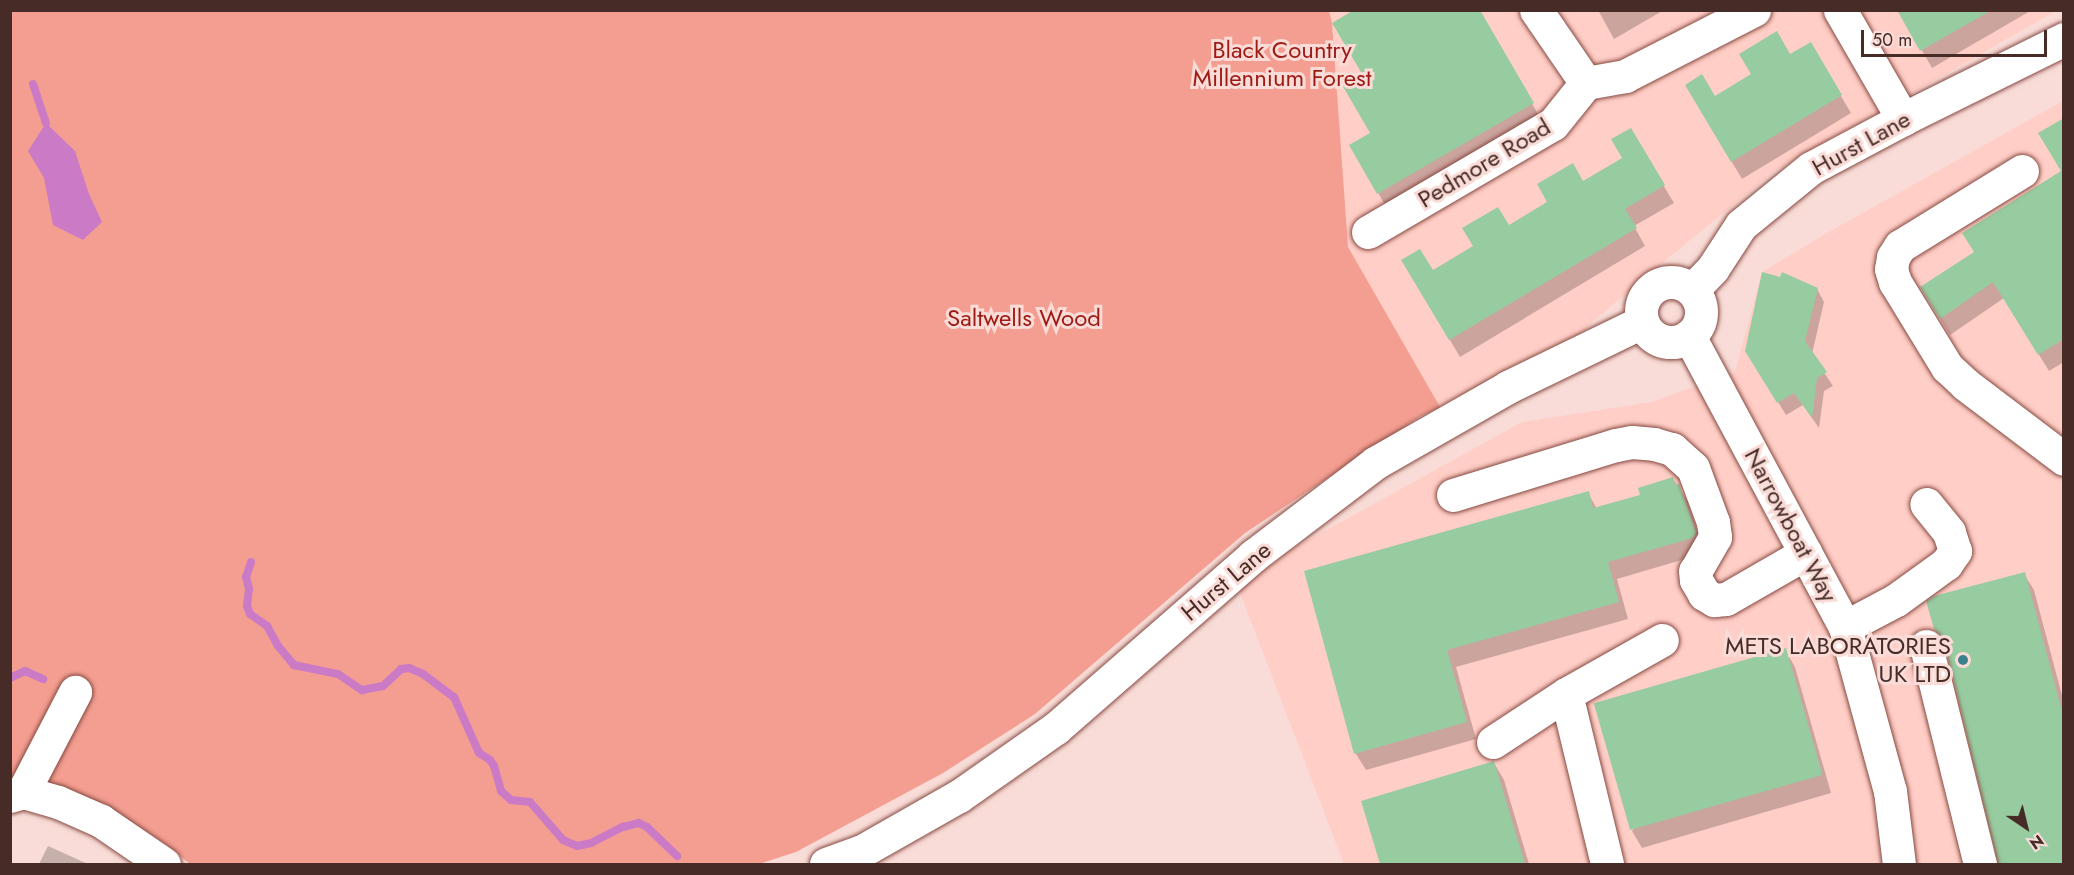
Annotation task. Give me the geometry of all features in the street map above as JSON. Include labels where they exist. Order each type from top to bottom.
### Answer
[{"type":"street","points":[[1536,10],[1586,83],[1625,76],[1754,10]]},
{"type":"street","points":[[1840,10],[1903,119]]},
{"type":"street","name":"Hurst Lane","points":[[1692,290],[1713,268],[1741,225],[1811,168],[1903,119],[2064,39]]},
{"type":"street","name":"Pedmore Road","points":[[1368,232],[1553,124],[1586,83]]},
{"type":"street","points":[[2022,171],[1900,246],[1893,257],[1891,269],[1894,282],[1947,366],[1965,384],[2064,459]]},
{"type":"street","points":[[1676,283],[1692,290],[1701,310],[1700,320],[1689,336],[1680,340],[1665,342],[1647,331],[1642,322],[1641,309],[1644,298],[1656,286],[1676,283]]},
{"type":"street","name":"Hurst Lane","points":[[826,864],[862,851],[959,796],[1056,728],[1253,556],[1375,463],[1508,387],[1642,322]]},
{"type":"street","name":"Narrowboat Way","points":[[1689,336],[1845,627],[1890,791],[1899,864]]},
{"type":"street","points":[[1453,495],[1616,445],[1632,442],[1654,444],[1672,449],[1693,468],[1713,522],[1715,537],[1695,571],[1696,580],[1704,594],[1714,600],[1726,599],[1806,553]]},
{"type":"street","points":[[1845,627],[1896,600],[1946,564],[1955,551],[1949,532],[1926,504]]},
{"type":"street","points":[[1493,742],[1566,694],[1662,640]]},
{"type":"street","points":[[1926,646],[1980,864]]},
{"type":"street","points":[[75,692],[17,794],[58,802],[101,821],[164,864]]},
{"type":"street","points":[[1566,694],[1607,864]]},
{"type":"shaded area","points":[[1308,11],[2056,11],[1775,171],[1591,323],[1574,343],[1419,417],[1348,247]]},
{"type":"shaded area","points":[[2063,101],[2063,864],[1344,864],[1239,590],[1287,552],[1522,422],[1652,402],[1735,372],[1762,272],[1827,233]]},
{"type":"shaded area","points":[[46,123],[75,151],[89,194],[102,222],[83,240],[53,225],[44,178],[28,151]]},
{"type":"green space","name":"Saltwells Wood","points":[[10,11],[1329,11],[1332,23],[1348,247],[1440,407],[1419,417],[1245,533],[1035,714],[943,773],[796,852],[759,864],[190,864],[168,846],[105,804],[56,787],[11,786]]},
{"type":"building","points":[[1354,10],[1480,10],[1534,103],[1377,194],[1349,145],[1370,133],[1341,83],[1361,72],[1332,23]]},
{"type":"building","points":[[1897,10],[1992,10],[1920,51]]},
{"type":"building","points":[[1777,31],[1790,54],[1811,42],[1842,95],[1731,162],[1685,85],[1702,74],[1715,96],[1751,74],[1739,54]]},
{"type":"building","points":[[2064,118],[2064,339],[2038,355],[1993,282],[1940,319],[1920,287],[1974,252],[1962,233],[2061,171],[2038,133]]},
{"type":"building","points":[[1631,128],[1665,185],[1625,209],[1637,228],[1449,340],[1401,260],[1420,249],[1433,270],[1473,246],[1462,228],[1498,207],[1509,225],[1547,202],[1537,184],[1573,163],[1583,181],[1622,158],[1611,139]]},
{"type":"building","points":[[1762,272],[1780,277],[1782,272],[1818,288],[1805,341],[1827,372],[1817,378],[1812,418],[1794,393],[1777,403],[1745,351]]},
{"type":"building","points":[[1673,477],[1675,485],[1679,484],[1696,533],[1693,538],[1608,562],[1619,602],[1447,650],[1467,722],[1354,754],[1304,571],[1589,491],[1593,508],[1640,495],[1638,488]]},
{"type":"building","points":[[2025,572],[2064,719],[2064,864],[1998,864],[1944,641],[1934,629],[1926,601],[1934,596]]},
{"type":"building","points":[[1786,648],[1822,775],[1630,830],[1594,703]]},
{"type":"building","points":[[1494,761],[1525,864],[1380,864],[1361,801]]},
{"type":"waterway","points":[[33,84],[46,123]]},
{"type":"waterway","points":[[251,562],[246,577],[249,589],[247,606],[250,614],[267,626],[278,646],[294,665],[338,674],[362,690],[383,686],[401,669],[409,668],[423,674],[454,697],[479,753],[490,760],[494,766],[501,791],[511,800],[530,802],[563,840],[577,846],[591,843],[623,827],[639,823],[647,827],[677,856]]},
{"type":"waterway","points":[[10,678],[25,671],[43,679]]},
{"type":"place","name":"METS LABORATORIES UK LTD","points":[[1963,660]]},
{"type":"park label","name":"Black Country Millennium Forest","points":[[1282,64]]}]
